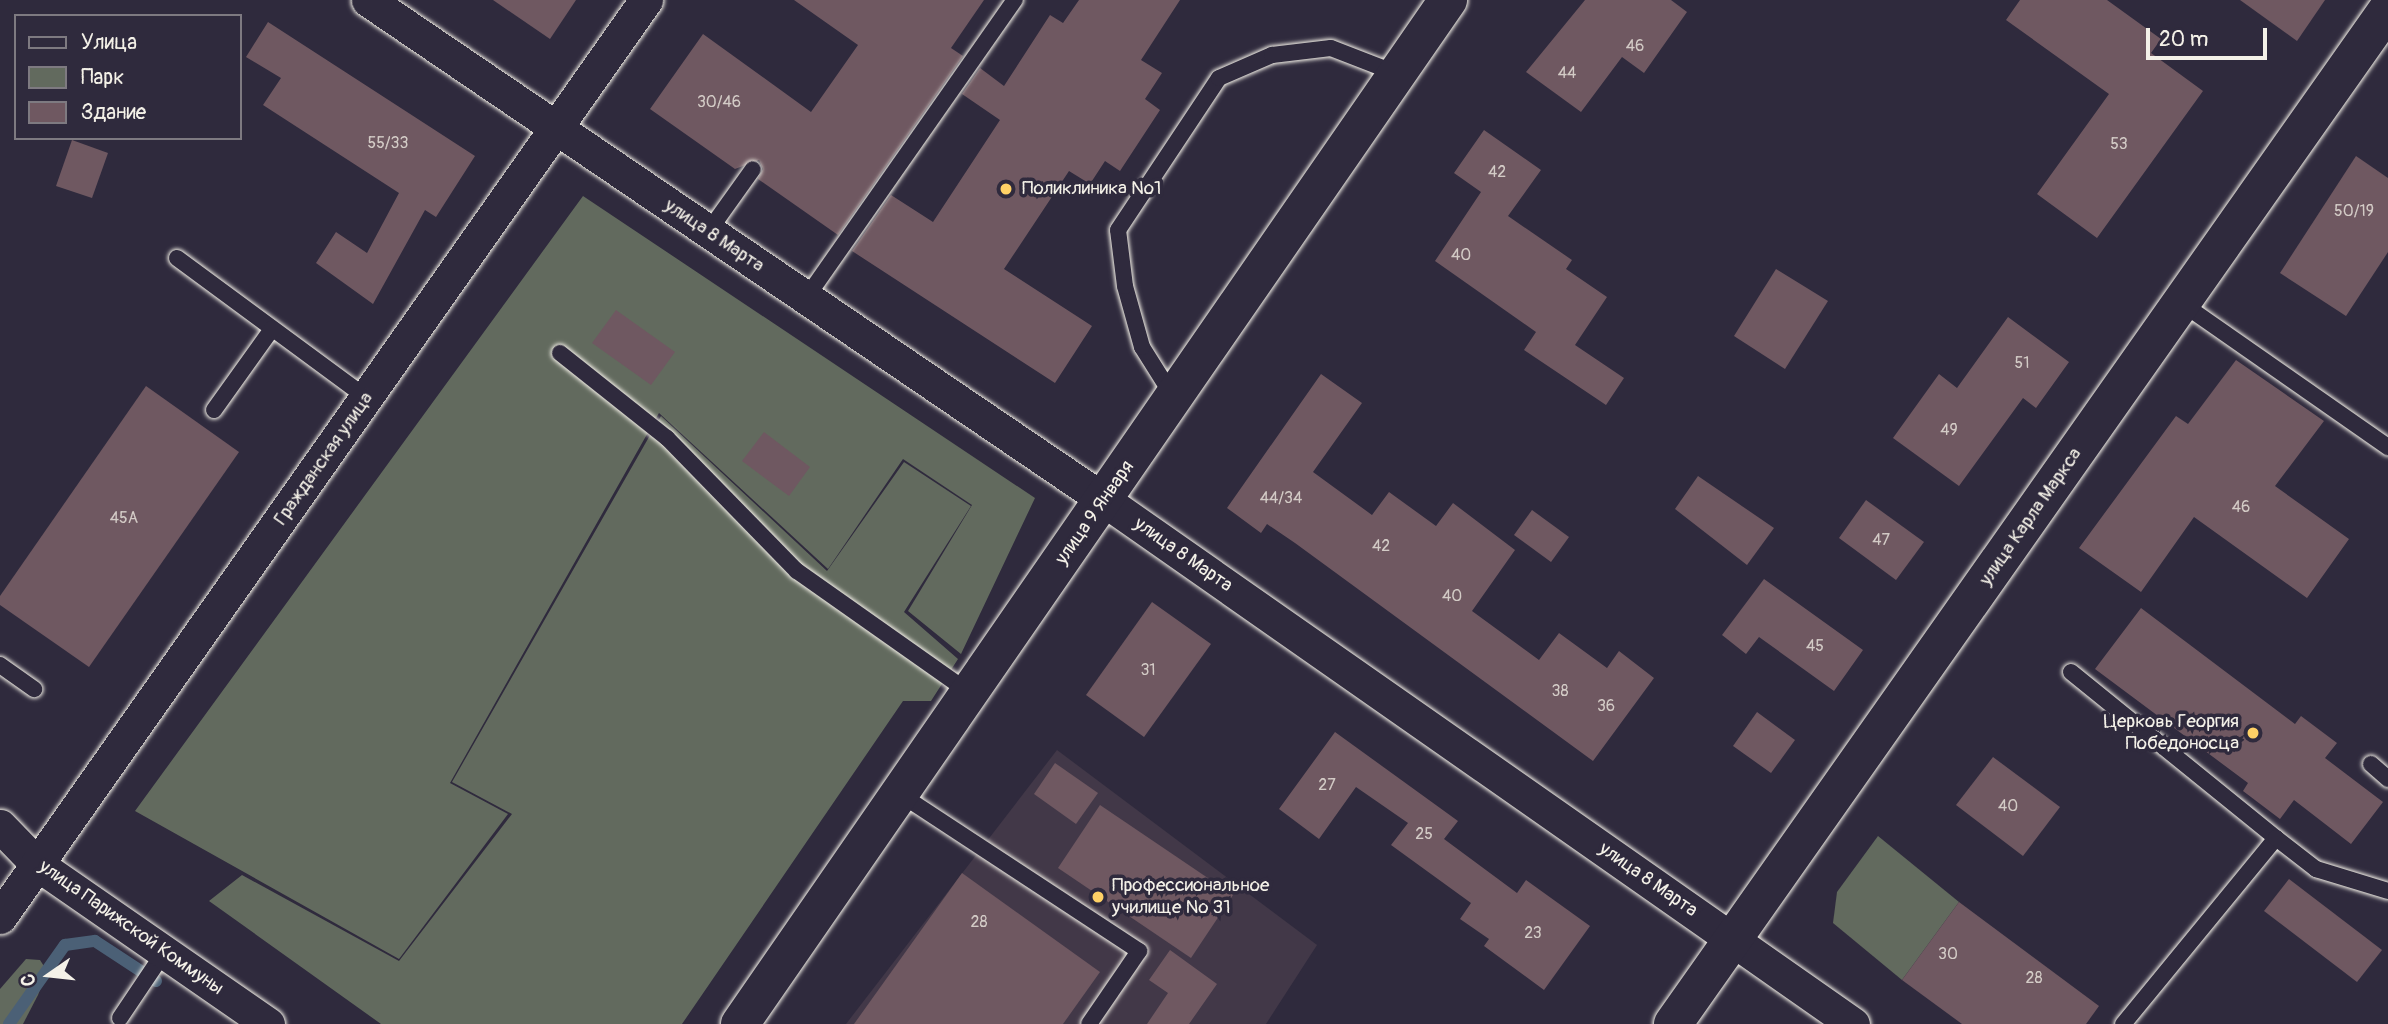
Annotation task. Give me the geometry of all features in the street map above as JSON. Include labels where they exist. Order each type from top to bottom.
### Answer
[{"type":"street","name":"улица 8 Марта","points":[[368,0],[1104,500],[1853,1024]]},
{"type":"street","name":"Гражданская улица","points":[[0,917],[557,130],[646,0]]},
{"type":"street","name":"улица 9 Января","points":[[740,1024],[1448,0]]},
{"type":"street","name":"улица Карла Маркса","points":[[1673,1024],[1730,938],[2388,9]]},
{"type":"street","name":"улица Парижской Коммуны","points":[[0,825],[37,864],[268,1024]]},
{"type":"lane","points":[[806,298],[1015,0]]},
{"type":"lane","points":[[1174,398],[1142,347],[1125,286],[1118,230],[1219,78],[1272,55],[1331,48],[1398,74]]},
{"type":"lane","points":[[708,232],[753,169]]},
{"type":"lane","points":[[177,258],[367,398]]},
{"type":"lane","points":[[2180,302],[2388,447]]},
{"type":"lane","points":[[214,411],[272,328]]},
{"type":"lane","points":[[560,353],[667,438],[797,571],[970,694]]},
{"type":"lane","points":[[0,665],[34,689]]},
{"type":"lane","points":[[2071,672],[2316,869],[2388,891]]},
{"type":"lane","points":[[2371,764],[2388,779]]},
{"type":"lane","points":[[900,794],[1139,951],[1089,1024]]},
{"type":"lane","points":[[2123,1024],[2276,838]]},
{"type":"lane","points":[[120,1018],[165,951]]},
{"type":"shaded area","name":"Профессиональное училище № 31","points":[[1057,750],[1317,945],[1266,1024],[846,1024]]},
{"type":"green space","points":[[583,196],[1035,498],[961,654],[908,611],[972,505],[903,459],[828,569],[659,413],[450,783],[508,814],[399,959],[135,811]]},
{"type":"green space","points":[[661,416],[827,571],[904,462],[971,506],[904,612],[958,659],[931,701],[903,701],[682,1024],[381,1024],[209,901],[242,875],[399,961],[512,814],[452,782]]},
{"type":"green space","points":[[1878,836],[1959,902],[1902,980],[1833,923],[1837,892]]},
{"type":"green space","points":[[26,959],[40,960],[47,971],[38,995],[23,1024],[0,1024],[0,989]]},
{"type":"building","points":[[493,0],[576,0],[550,39]]},
{"type":"building","points":[[794,0],[984,0],[951,48],[963,56],[838,235],[758,179],[763,169],[759,160],[735,169],[650,109],[703,34],[811,112],[858,45]]},
{"type":"building","name":"Поликлиника №1","points":[[1079,0],[1180,0],[1141,60],[1162,73],[1145,99],[1160,110],[1120,171],[1105,161],[1090,184],[1069,171],[1004,269],[1092,326],[1055,383],[852,251],[891,195],[933,222],[1000,120],[962,94],[980,68],[1004,86],[1050,15],[1063,23]]},
{"type":"building","points":[[1585,0],[1671,0],[1687,12],[1644,73],[1622,57],[1581,112],[1526,72]]},
{"type":"building","points":[[2020,0],[2107,0],[2161,39],[2151,53],[2203,91],[2097,238],[2037,194],[2109,94],[2006,20]]},
{"type":"building","points":[[2240,0],[2325,0],[2297,41]]},
{"type":"building","points":[[268,22],[475,156],[436,217],[425,210],[373,304],[316,263],[336,232],[367,253],[399,193],[263,105],[281,78],[246,57]]},
{"type":"building","points":[[1484,130],[1541,170],[1508,216],[1572,260],[1566,269],[1607,297],[1575,345],[1624,378],[1606,405],[1524,350],[1536,332],[1435,261],[1481,192],[1454,173]]},
{"type":"building","points":[[72,140],[108,153],[92,198],[56,186]]},
{"type":"building","points":[[2356,156],[2388,178],[2388,252],[2346,316],[2280,273]]},
{"type":"building","points":[[1776,269],[1828,301],[1785,369],[1734,336]]},
{"type":"building","points":[[616,310],[675,352],[651,385],[592,343]]},
{"type":"building","points":[[2008,317],[2069,362],[2036,408],[2023,398],[1959,486],[1893,438],[1939,374],[1957,388]]},
{"type":"building","points":[[2236,360],[2324,421],[2275,486],[2349,539],[2307,598],[2194,517],[2141,592],[2079,548],[2176,416],[2188,424]]},
{"type":"building","points":[[1321,374],[1362,403],[1313,472],[1372,515],[1389,492],[1436,526],[1453,503],[1515,550],[1472,611],[1539,660],[1559,633],[1607,668],[1619,651],[1654,678],[1593,761],[1295,543],[1267,524],[1261,533],[1227,508]]},
{"type":"building","points":[[146,386],[239,452],[89,667],[0,605],[0,596]]},
{"type":"building","points":[[764,432],[810,467],[789,496],[742,461]]},
{"type":"building","points":[[1698,476],[1774,528],[1747,565],[1675,509]]},
{"type":"building","points":[[1866,500],[1924,542],[1896,580],[1839,538]]},
{"type":"building","points":[[1532,510],[1569,537],[1551,562],[1514,535]]},
{"type":"building","points":[[1764,579],[1863,650],[1834,691],[1759,637],[1746,654],[1722,635]]},
{"type":"building","points":[[1152,602],[1211,644],[1144,737],[1086,695]]},
{"type":"building","name":"Церковь Георгия Победоносца","points":[[2141,608],[2295,724],[2301,716],[2337,743],[2325,758],[2383,802],[2351,844],[2294,800],[2280,819],[2243,791],[2248,783],[2095,669]]},
{"type":"building","points":[[1757,712],[1795,740],[1771,773],[1733,746]]},
{"type":"building","points":[[1335,732],[1458,821],[1444,839],[1517,893],[1526,880],[1590,926],[1544,990],[1484,946],[1489,939],[1460,919],[1471,903],[1391,845],[1408,823],[1356,787],[1319,839],[1279,809]]},
{"type":"building","points":[[1993,757],[2060,807],[2023,856],[1956,805]]},
{"type":"building","points":[[1055,763],[1098,793],[1076,824],[1034,794]]},
{"type":"building","points":[[1100,805],[1233,895],[1191,958],[1058,868]]},
{"type":"building","points":[[962,873],[1100,972],[1063,1024],[854,1024]]},
{"type":"building","points":[[2289,879],[2382,950],[2357,982],[2264,911]]},
{"type":"building","points":[[1959,902],[2099,1006],[2086,1024],[1962,1024],[1902,980]]},
{"type":"building","points":[[1170,950],[1217,984],[1189,1024],[1147,1024],[1168,993],[1149,980]]},
{"type":"waterway","points":[[9,1024],[65,945],[95,941],[156,981]]},
{"type":"place","name":"Поликлиника №1","points":[[1006,189]]},
{"type":"place","name":"Церковь Георгия Победоносца","points":[[2253,733]]},
{"type":"place","name":"Профессиональное училище № 31","points":[[1098,897]]}]
